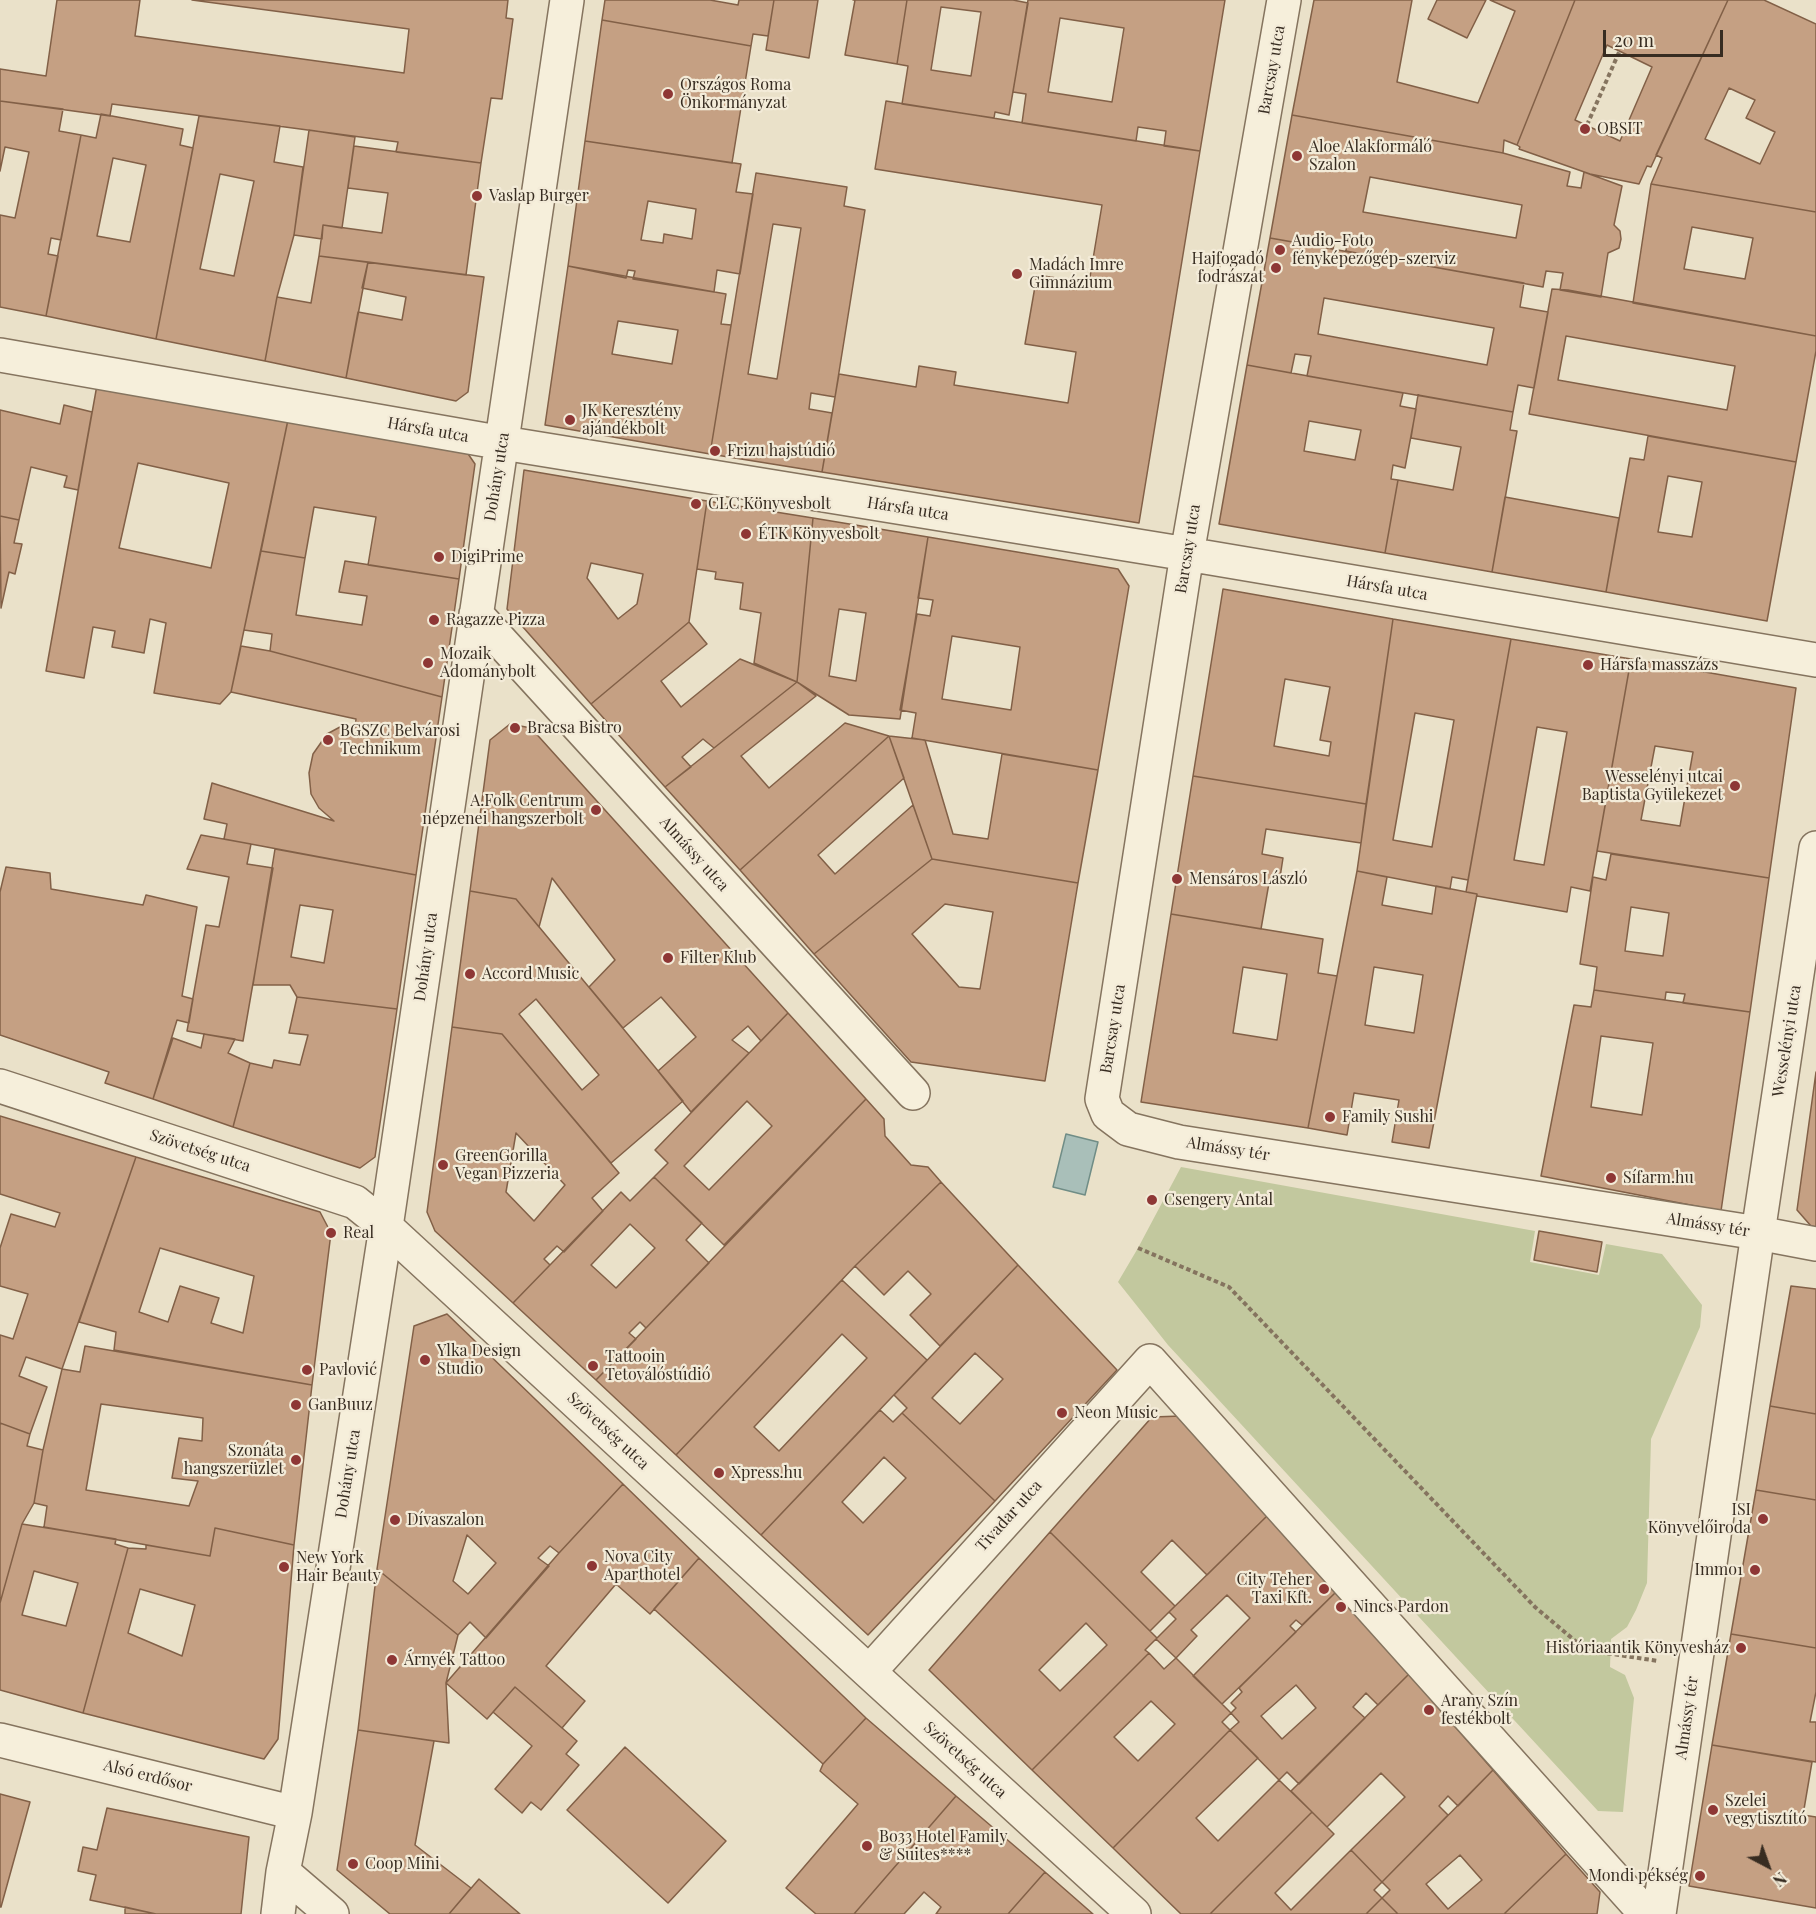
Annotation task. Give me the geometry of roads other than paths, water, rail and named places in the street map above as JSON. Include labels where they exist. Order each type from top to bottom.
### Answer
[{"type":"street","name":"Dohány utca","points":[[278,1914],[386,1227],[567,0]]},
{"type":"street","name":"Barcsay utca","points":[[1102,1099],[1187,554],[1284,0]]},
{"type":"street","name":"Hársfa utca","points":[[0,355],[503,443],[1187,554],[1816,660]]},
{"type":"street","name":"Almássy utca","points":[[476,614],[913,1093]]},
{"type":"street","name":"Wesselényi utca","points":[[1758,1233],[1816,848]]},
{"type":"street","name":"Szövetség utca","points":[[0,1086],[355,1202],[386,1227],[1134,1914]]},
{"type":"street","name":"Almássy tér","points":[[1102,1099],[1108,1114],[1128,1129],[1179,1142],[1758,1233],[1659,1914]]},
{"type":"street","points":[[1758,1233],[1816,1244]]},
{"type":"street","name":"Tivadar utca","points":[[869,1672],[1150,1361],[1646,1914]]},
{"type":"street","name":"Alsó erdősor","points":[[0,1740],[295,1813]]},
{"type":"street","points":[[283,1872],[332,1914]]},
{"type":"water","points":[[1066,1134],[1098,1142],[1085,1195],[1053,1187]]},
{"type":"place","name":"Országos Roma Önkormányzat","points":[[668,94]]},
{"type":"place","name":"OBSIT","points":[[1585,129]]},
{"type":"place","name":"Aloe Alakformáló Szalon","points":[[1297,156]]},
{"type":"place","name":"Vaslap Burger","points":[[477,196]]},
{"type":"place","name":"Audio-Foto fényképezőgép-szerviz","points":[[1280,250]]},
{"type":"place","name":"Hajfogadó fodrászat","points":[[1276,268]]},
{"type":"place","name":"Madách Imre Gimnázium","points":[[1017,274]]},
{"type":"place","name":"JK Keresztény ajándékbolt","points":[[570,420]]},
{"type":"place","name":"Frizu hajstúdió","points":[[715,451]]},
{"type":"place","name":"CLC Könyvesbolt","points":[[696,504]]},
{"type":"place","name":"ÉTK Könyvesbolt","points":[[746,534]]},
{"type":"place","name":"DigiPrime","points":[[439,557]]},
{"type":"place","name":"Ragazze Pizza","points":[[434,620]]},
{"type":"place","name":"Mozaik Adománybolt","points":[[428,663]]},
{"type":"place","name":"Hársfa masszázs","points":[[1588,665]]},
{"type":"place","name":"Bracsa Bistro","points":[[515,728]]},
{"type":"place","name":"BGSZC Belvárosi Technikum","points":[[328,740]]},
{"type":"place","name":"Wesselényi utcai Baptista Gyülekezet","points":[[1735,786]]},
{"type":"place","name":"A.Folk Centrum népzenei hangszerbolt","points":[[596,810]]},
{"type":"place","name":"Mensáros László","points":[[1177,879]]},
{"type":"place","name":"Filter Klub","points":[[668,958]]},
{"type":"place","name":"Accord Music","points":[[470,974]]},
{"type":"place","name":"Family Sushi","points":[[1330,1117]]},
{"type":"place","name":"GreenGorilla Vegan Pizzeria","points":[[443,1165]]},
{"type":"place","name":"Sífarm.hu","points":[[1611,1178]]},
{"type":"place","name":"Csengery Antal","points":[[1152,1200]]},
{"type":"place","name":"Real","points":[[331,1233]]},
{"type":"place","name":"Ylka Design Studio","points":[[425,1360]]},
{"type":"place","name":"Tattooin Tetoválóstúdió","points":[[593,1366]]},
{"type":"place","name":"Pavlović","points":[[307,1370]]},
{"type":"place","name":"GanBuuz","points":[[296,1405]]},
{"type":"place","name":"Neon Music","points":[[1062,1413]]},
{"type":"place","name":"Szonáta hangszerüzlet","points":[[296,1460]]},
{"type":"place","name":"Xpress.hu","points":[[719,1473]]},
{"type":"place","name":"ISI Könyvelőiroda","points":[[1763,1519]]},
{"type":"place","name":"Dívaszalon","points":[[395,1520]]},
{"type":"place","name":"Nova City Aparthotel","points":[[592,1566]]},
{"type":"place","name":"New York Hair Beauty","points":[[284,1567]]},
{"type":"place","name":"Immo1","points":[[1755,1570]]},
{"type":"place","name":"City Teher Taxi Kft.","points":[[1324,1589]]},
{"type":"place","name":"Nincs Pardon","points":[[1341,1607]]},
{"type":"place","name":"Históriaantik Könyvesház","points":[[1741,1648]]},
{"type":"place","name":"Árnyék Tattoo","points":[[392,1660]]},
{"type":"place","name":"Arany Szín festékbolt","points":[[1429,1710]]},
{"type":"place","name":"Szelei vegytisztító","points":[[1713,1810]]},
{"type":"place","name":"Bo33 Hotel Family & Suites****","points":[[867,1846]]},
{"type":"place","name":"Coop Mini","points":[[353,1864]]},
{"type":"place","name":"Mondi pékség","points":[[1700,1876]]}]
